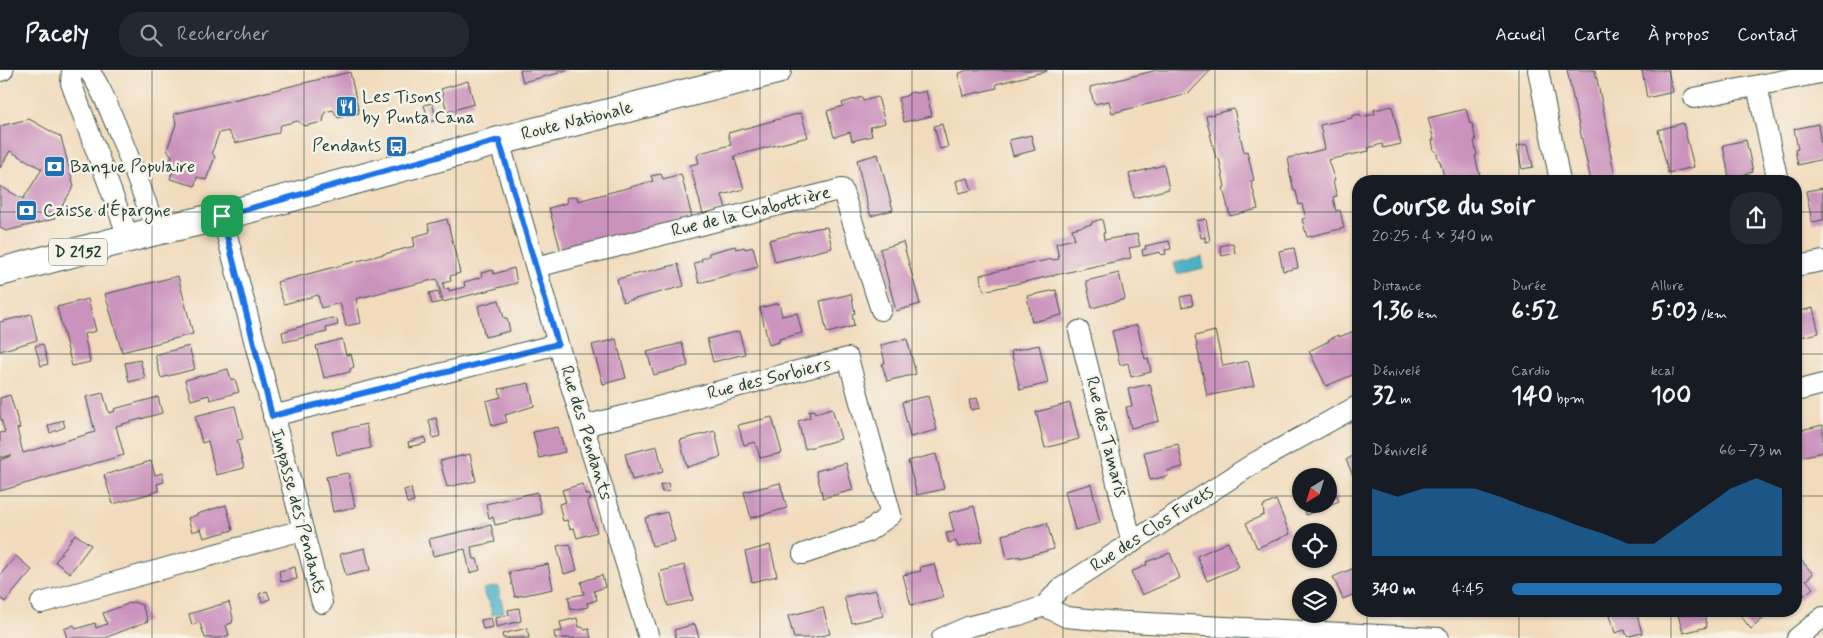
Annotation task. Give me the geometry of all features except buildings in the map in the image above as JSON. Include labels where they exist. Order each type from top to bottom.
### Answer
[{"type":"main road","name":"Route Nationale","points":[[0,272],[156,231],[222,216],[499,140],[777,70]]},
{"type":"street","points":[[72,70],[71,83],[129,239]]},
{"type":"street","points":[[88,70],[107,106],[142,187],[156,231]]},
{"type":"street","points":[[1538,70],[1559,175]]},
{"type":"street","points":[[1694,98],[1820,73]]},
{"type":"street","points":[[1757,86],[1777,175]]},
{"type":"street","name":"Rue des Pendants","points":[[499,140],[558,344],[649,638]]},
{"type":"street","name":"Rue de la Chabottière","points":[[536,267],[842,189],[881,310]]},
{"type":"street","name":"Impasse des Pendants","points":[[222,216],[272,416],[322,603]]},
{"type":"street","points":[[1802,264],[1823,261]]},
{"type":"street","name":"Rue des Tamaris","points":[[1079,331],[1132,543]]},
{"type":"street","points":[[272,416],[558,344]]},
{"type":"street","name":"Rue des Sorbiers","points":[[584,426],[848,358],[891,515],[867,532],[803,554]]},
{"type":"street","points":[[1802,389],[1823,384]]},
{"type":"street","name":"Rue des Clos Furets","points":[[942,638],[970,626],[1019,616],[1044,606],[1060,590],[1256,462],[1352,409]]},
{"type":"street","points":[[41,603],[302,530]]},
{"type":"street","points":[[1044,606],[1066,617],[1109,621],[1439,638]]},
{"type":"street","points":[[1797,638],[1823,617]]},
{"type":"water","points":[[1202,257],[1204,268],[1177,274],[1174,263]]},
{"type":"water","points":[[498,586],[504,612],[492,615],[489,601],[485,598],[483,589]]},
{"type":"place","name":"Les Tisons by Punta Cana","points":[[346,107]]},
{"type":"place","name":"Pendants","points":[[397,146]]},
{"type":"place","name":"Banque Populaire","points":[[54,167]]},
{"type":"place","name":"Caisse d'Épargne","points":[[27,211]]},
{"type":"route","points":[[499,140],[558,344],[272,416],[222,216],[499,140]]}]
